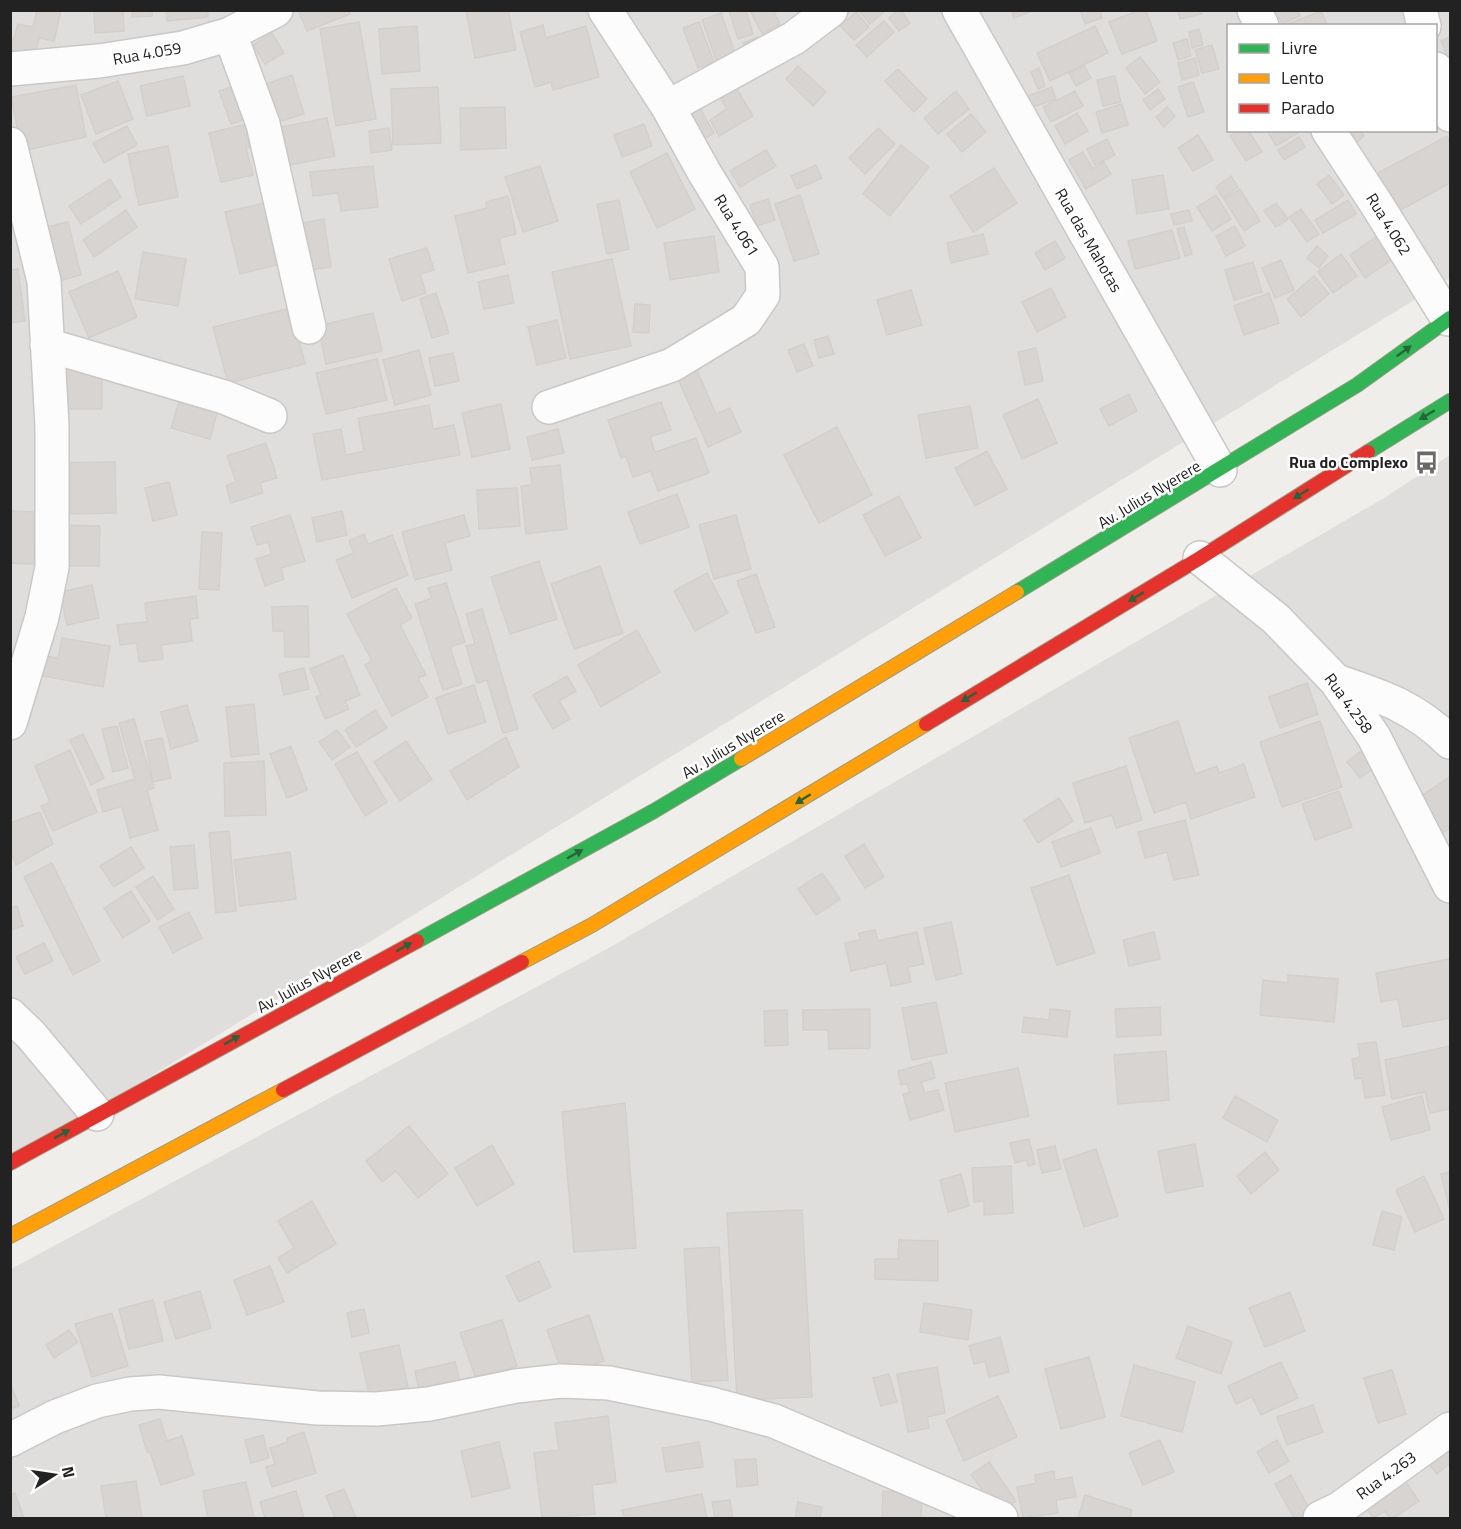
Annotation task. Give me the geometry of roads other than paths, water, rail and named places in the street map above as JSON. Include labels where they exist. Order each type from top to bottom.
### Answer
[{"type":"main road","name":"Av. Julius Nyerere","points":[[10,1163],[654,811],[1220,470],[1357,385],[1449,319]]},
{"type":"main road","points":[[10,1236],[592,924],[747,833],[1200,558],[1450,401]]},
{"type":"street","name":"Rua 4.059","points":[[10,69],[99,62],[183,48],[230,34],[276,10]]},
{"type":"street","name":"Rua 4.061","points":[[549,407],[672,365],[746,320],[763,295],[762,267],[704,172],[668,107],[605,10]]},
{"type":"street","points":[[668,107],[794,38],[831,10]]},
{"type":"street","name":"Rua das Mahotas","points":[[959,10],[1220,470]]},
{"type":"street","points":[[1254,10],[1261,24]]},
{"type":"street","points":[[230,34],[263,123],[309,327]]},
{"type":"street","points":[[1437,72],[1450,115]]},
{"type":"street","name":"Rua 4.062","points":[[1329,132],[1449,319]]},
{"type":"street","points":[[10,144],[44,281],[52,426],[52,567],[42,617],[10,723]]},
{"type":"street","points":[[47,345],[225,397],[270,416]]},
{"type":"street","name":"Rua 4.258","points":[[1200,558],[1276,619],[1336,681],[1374,737],[1450,886]]},
{"type":"street","points":[[1336,681],[1392,700],[1445,731]]},
{"type":"street","points":[[10,1015],[31,1035],[97,1114]]},
{"type":"street","points":[[10,1440],[55,1417],[97,1401],[130,1394],[159,1392],[317,1408],[377,1409],[429,1404],[516,1386],[561,1381],[609,1383],[711,1404],[774,1421],[1001,1518]]},
{"type":"street","name":"Rua 4.263","points":[[1320,1518],[1340,1509],[1450,1429]]},
{"type":"place","name":"Rua do Complexo","points":[[1426,462]]}]
